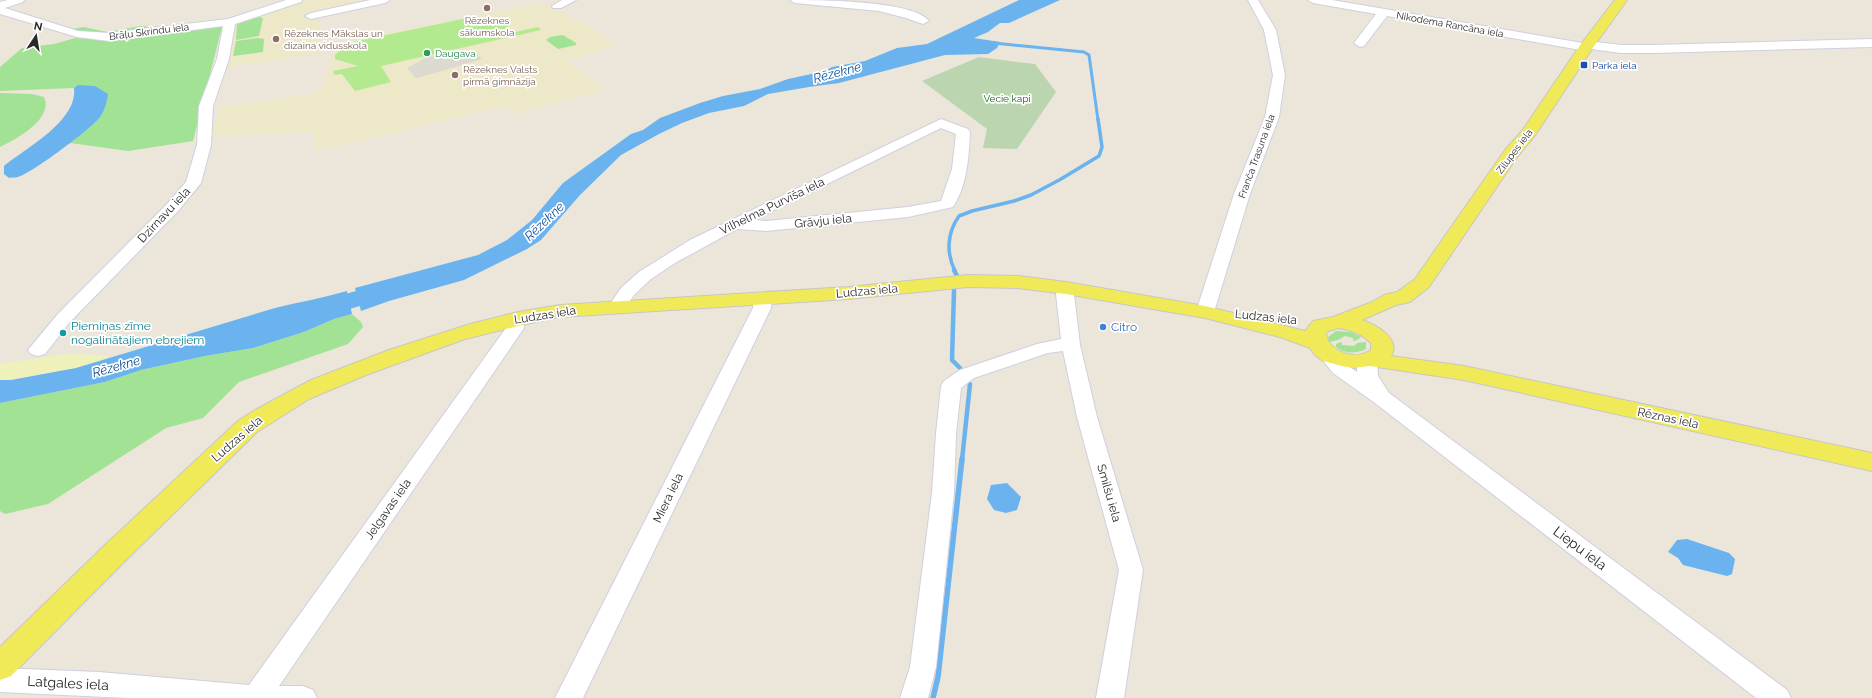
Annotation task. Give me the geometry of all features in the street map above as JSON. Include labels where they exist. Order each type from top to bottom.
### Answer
[{"type":"main road","name":"Zilupes iela","points":[[1333,323],[1379,306],[1391,299],[1403,298],[1422,283],[1511,154],[1528,134],[1587,46],[1621,0]]},
{"type":"main road","name":"Ludzas iela","points":[[0,667],[114,554],[248,426],[286,401],[343,375],[433,342],[514,319],[560,311],[617,306],[848,293],[968,281],[1018,282],[1066,288],[1206,312],[1287,332],[1345,360],[1374,350],[1360,326],[1242,314],[1206,312]]},
{"type":"main road","name":"Zilupes iela","points":[[1374,350],[1384,323],[1403,304],[1403,298]]},
{"type":"main road","points":[[1321,348],[1315,338],[1317,329],[1333,323]]},
{"type":"main road","name":"Rēznas iela","points":[[1374,350],[1464,373],[1872,462]]},
{"type":"street","points":[[0,6],[20,0]]},
{"type":"street","name":"Brāļu Skrindu iela","points":[[0,10],[77,34],[97,37],[118,37],[230,22],[297,0]]},
{"type":"street","points":[[311,16],[385,0]]},
{"type":"street","points":[[557,6],[571,0]]},
{"type":"street","points":[[795,0],[822,1],[890,10],[911,14],[923,21]]},
{"type":"street","name":"Franča Trasuna iela","points":[[1206,312],[1242,194],[1272,117],[1279,75],[1270,30],[1253,0]]},
{"type":"street","name":"Nikodema Rancāna iela","points":[[1313,0],[1587,46]]},
{"type":"street","points":[[1360,43],[1384,12]]},
{"type":"street","name":"Dzirnavu iela","points":[[38,350],[63,319],[173,207],[193,184],[204,145],[206,106],[223,59],[230,22]]},
{"type":"street","points":[[1587,46],[1621,50],[1872,43]]},
{"type":"street","name":"Grāvju iela","points":[[737,224],[766,226],[908,212],[947,204],[954,190],[962,165],[963,132],[941,122]]},
{"type":"street","name":"Vilhelma Purvīša iela","points":[[617,306],[620,298],[632,285],[656,267],[697,242],[737,224],[941,122]]},
{"type":"street","name":"Smilšu iela","points":[[1066,288],[1065,294],[1071,345],[1086,417],[1131,570],[1110,698]]},
{"type":"street","name":"Miera iela","points":[[569,698],[762,308],[763,298]]},
{"type":"street","name":"Jelgavas iela","points":[[255,697],[515,328],[514,319]]},
{"type":"street","points":[[914,698],[923,667],[943,493],[946,434],[951,386],[967,374],[1044,348],[1059,345],[1071,345]]},
{"type":"street","name":"Liepu iela","points":[[1321,348],[1340,368],[1382,398],[1777,698]]},
{"type":"street","name":"Liepu iela","points":[[1374,350],[1365,369],[1368,378],[1382,398]]},
{"type":"street","name":"Latgales iela","points":[[0,680],[99,684],[255,697],[303,698]]},
{"type":"shaded area","name":"Rēzeknes Mākslas un dizaina vidusskola","points":[[302,0],[394,0],[320,16],[320,54],[227,67],[234,25]]},
{"type":"shaded area","name":"Rēzeknes Valsts pirmā ģimnāzija","points":[[541,3],[593,28],[614,46],[566,61],[606,90],[513,114],[505,106],[317,151],[312,132],[209,136],[221,107],[311,94],[321,89],[337,43]]},
{"type":"shaded area","points":[[474,51],[482,59],[428,75],[416,78],[407,68],[429,56]]},
{"type":"green space","points":[[259,17],[263,18],[259,36],[236,40],[237,24]]},
{"type":"green space","points":[[484,17],[503,21],[509,28],[502,35],[538,27],[541,30],[381,66],[391,82],[355,91],[342,74],[334,75],[333,71],[358,66],[335,59],[335,55],[345,46],[353,42],[467,18]]},
{"type":"green space","points":[[141,26],[149,27],[147,30],[119,34],[100,34],[72,29],[84,27],[107,32]]},
{"type":"green space","points":[[222,27],[193,141],[128,151],[70,143],[100,117],[79,85],[74,88],[0,91],[0,67],[22,48],[54,44],[75,38],[102,40],[168,31]]},
{"type":"green space","points":[[563,35],[576,43],[576,45],[558,49],[546,40],[550,37]]},
{"type":"green space","points":[[258,38],[264,39],[263,52],[233,56],[236,41]]},
{"type":"green space","name":"Vecie kapi","points":[[979,57],[1035,64],[1056,92],[1017,149],[983,148],[987,129],[922,81]]},
{"type":"green space","points":[[0,93],[32,94],[44,97],[46,105],[44,113],[32,127],[0,147]]},
{"type":"green space","points":[[352,314],[361,322],[363,327],[348,344],[239,382],[203,418],[166,428],[48,504],[5,514],[0,511],[0,403],[105,382],[141,370],[205,356],[253,348],[304,332],[334,319]]},
{"type":"green space","points":[[1336,331],[1351,332],[1361,337],[1353,341],[1353,338],[1345,336],[1338,340],[1329,342],[1328,337]]},
{"type":"green space","points":[[1341,342],[1342,345],[1354,346],[1357,343],[1366,342],[1366,349],[1358,352],[1343,351],[1336,347],[1336,344]]},
{"type":"sand","points":[[64,354],[108,356],[105,360],[76,368],[11,380],[0,380],[0,364]]},
{"type":"water","points":[[1019,0],[1060,0],[1009,23],[1000,23],[988,32],[974,38],[1000,42],[997,48],[988,54],[945,55],[839,83],[768,94],[744,106],[709,113],[682,123],[621,155],[580,195],[541,240],[527,249],[464,280],[389,301],[361,311],[355,288],[478,255],[507,240],[532,220],[563,183],[631,134],[643,130],[660,118],[723,96],[760,89],[788,79],[825,71],[832,67],[865,61],[897,48],[927,44]]},
{"type":"water","points":[[78,85],[95,86],[108,94],[100,117],[74,140],[35,168],[18,177],[9,178],[4,174],[4,166],[49,133],[68,112],[73,100],[74,88]]},
{"type":"water","points":[[347,291],[352,314],[334,319],[304,332],[253,348],[205,356],[141,370],[105,382],[0,403],[0,380],[11,380],[76,368],[275,308]]},
{"type":"water","points":[[1007,483],[1021,497],[1017,510],[1006,513],[994,510],[987,499],[991,485]]},
{"type":"water","points":[[1687,539],[1729,553],[1735,559],[1732,574],[1727,576],[1683,565],[1678,558],[1668,552],[1677,540]]},
{"type":"waterway","points":[[994,43],[1084,52],[1089,55],[1098,120]]},
{"type":"waterway","points":[[955,271],[950,257],[949,243],[952,229],[959,216],[1031,195],[1099,156],[1102,147],[1098,119]]},
{"type":"waterway","points":[[954,270],[957,276]]},
{"type":"waterway","name":"Rēzekne","points":[[313,312],[394,288]]},
{"type":"waterway","points":[[954,290],[952,360],[960,368]]},
{"type":"waterway","points":[[962,460],[970,384]]},
{"type":"waterway","points":[[933,698],[938,677],[962,459]]},
{"type":"place","name":"Rēzeknes sākumskola","points":[[487,8]]},
{"type":"place","name":"Rēzeknes Mākslas un dizaina vidusskola","points":[[276,39]]},
{"type":"place","name":"Daugava","points":[[427,53]]},
{"type":"place","name":"Parka iela","points":[[1584,65]]},
{"type":"place","name":"Rēzeknes Valsts pirmā ģimnāzija","points":[[455,75]]},
{"type":"place","name":"Citro","points":[[1103,327]]},
{"type":"place","name":"Piemiņas zīme nogalinātajiem ebrejiem","points":[[63,333]]}]
